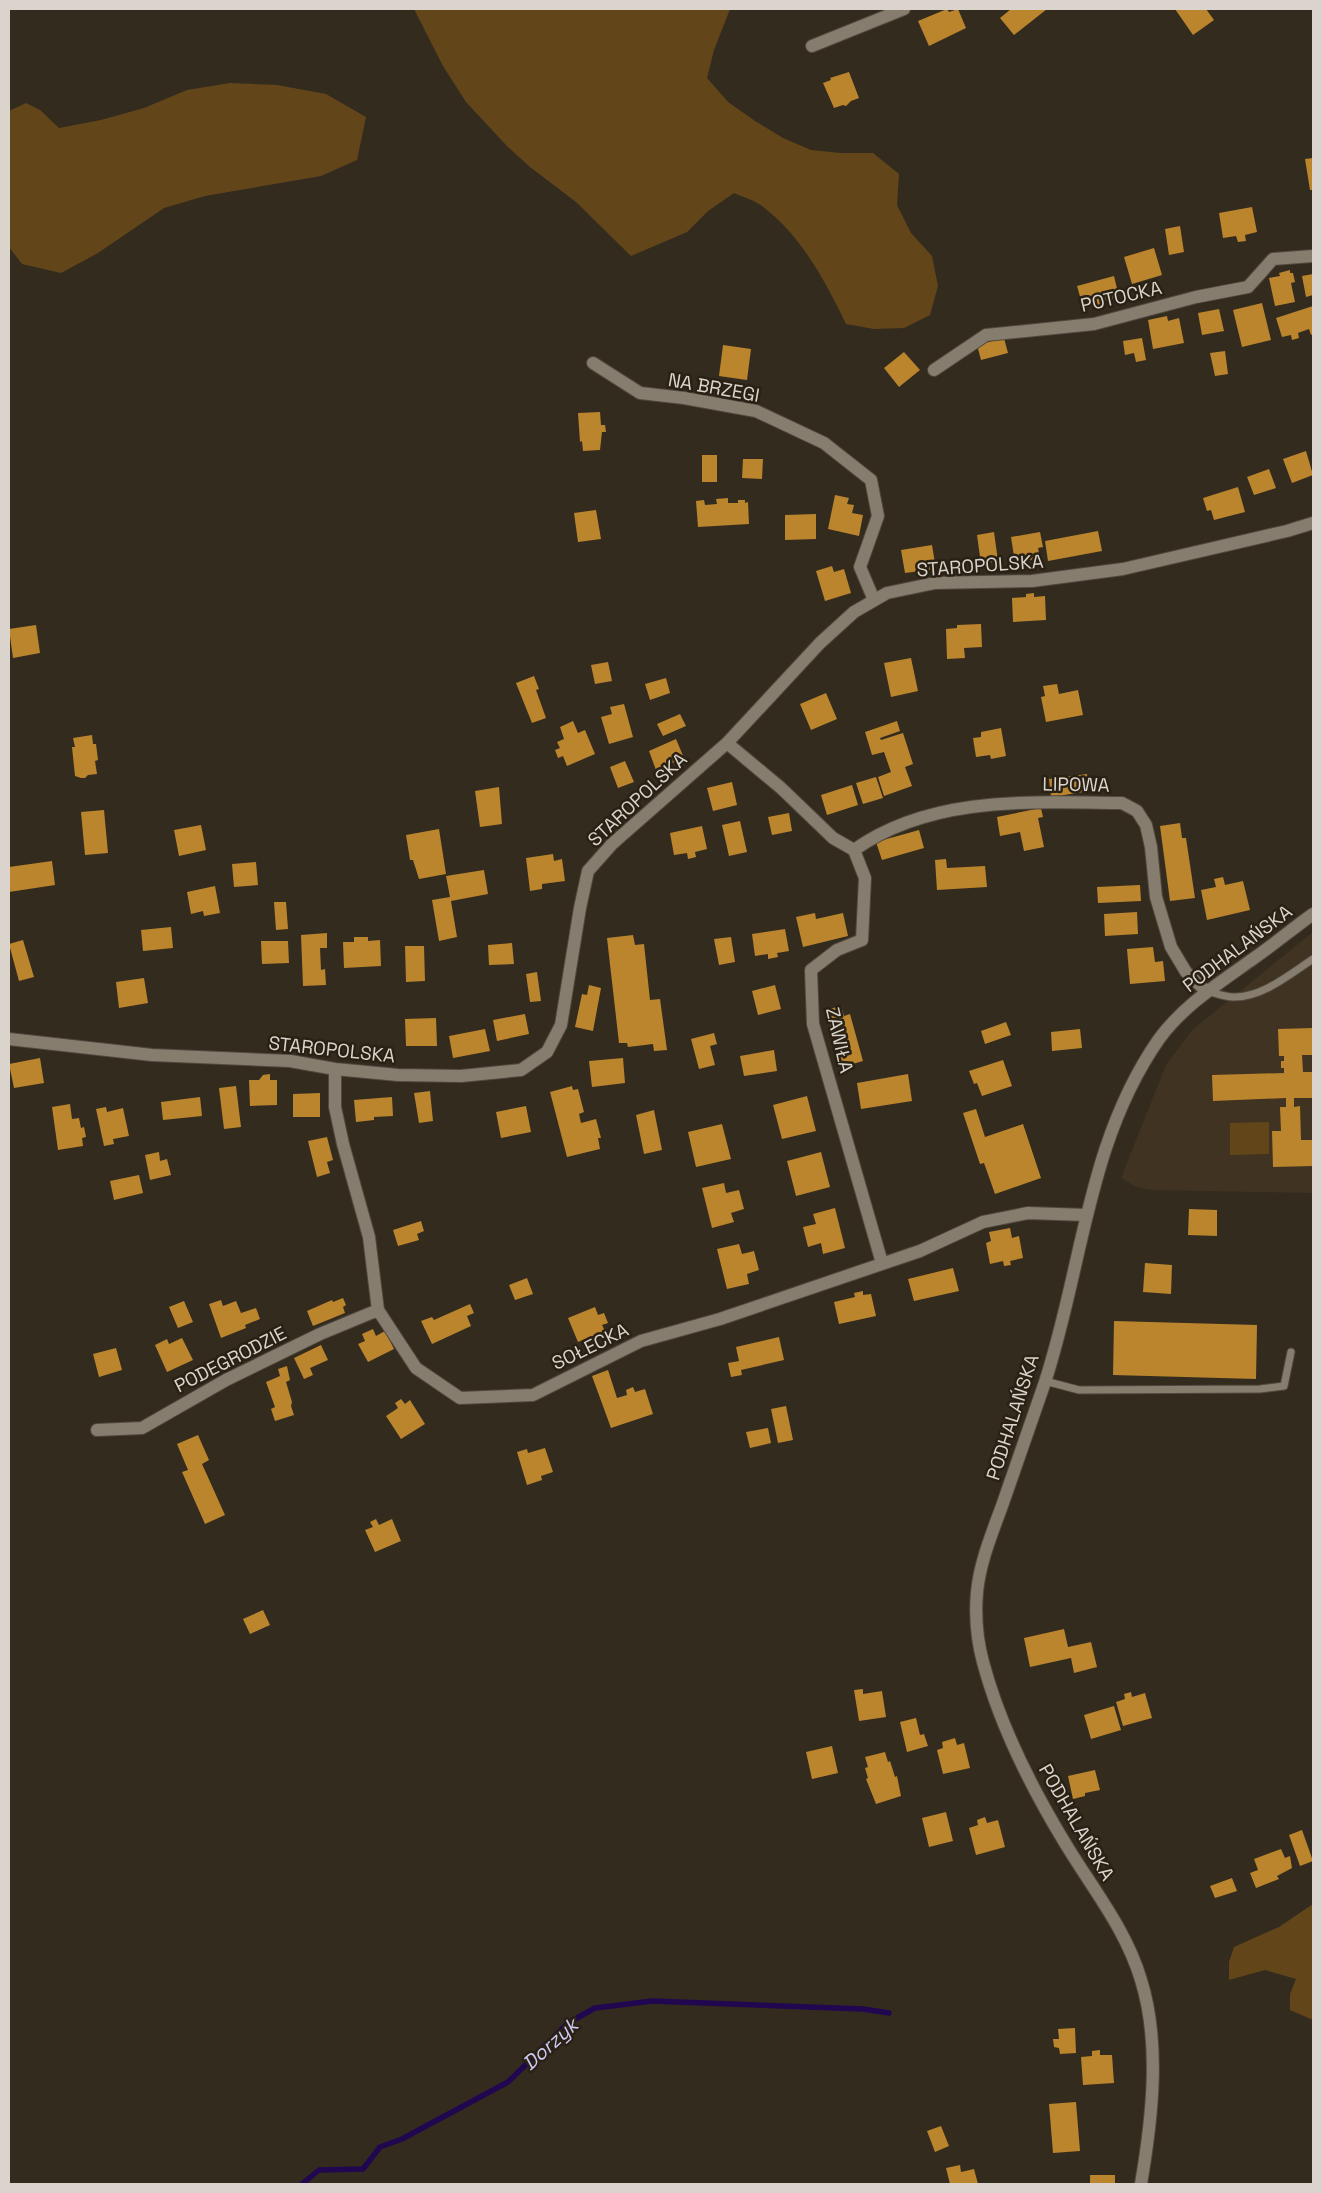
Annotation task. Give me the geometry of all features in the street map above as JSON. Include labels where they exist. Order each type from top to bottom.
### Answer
[{"type":"street","points":[[812,46],[904,9]]},
{"type":"street","name":"POTOCKA","points":[[934,370],[986,335],[1094,324],[1196,297],[1248,287],[1272,260],[1313,256]]},
{"type":"street","name":"NA BRZEGI","points":[[593,363],[640,393],[684,398],[756,411],[824,443],[871,480],[878,516],[860,566],[874,600]]},
{"type":"street","name":"STAROPOLSKA","points":[[9,1039],[152,1055],[290,1061],[334,1069],[398,1075],[461,1076],[521,1070],[547,1052],[561,1025],[588,871],[612,844],[727,743],[820,643],[854,612],[887,593],[935,583],[1032,581],[1123,569],[1287,531],[1313,523]]},
{"type":"street","points":[[727,743],[780,788],[833,838],[854,850]]},
{"type":"street","name":"LIPOWA","points":[[854,850],[866,841],[919,817],[975,807],[1010,803],[1122,803],[1137,811],[1146,825],[1151,847],[1156,897],[1171,947],[1186,972],[1206,991]]},
{"type":"street","name":"ZAWIŁA","points":[[854,850],[865,878],[862,940],[836,950],[811,970],[814,1024],[882,1263]]},
{"type":"street","name":"PODHALAŃSKA","points":[[1140,2184],[1152,2115],[1150,2027],[1142,1981],[1129,1948],[1113,1918],[1063,1841],[1033,1788],[996,1704],[982,1658],[978,1635],[977,1592],[981,1570],[1045,1381],[1105,1144],[1136,1078],[1166,1030],[1206,991],[1313,917]]},
{"type":"street","name":"SOŁECKA","points":[[334,1069],[335,1107],[343,1144],[369,1237],[378,1310],[416,1368],[460,1398],[533,1395],[641,1341],[720,1319],[920,1251],[983,1222],[1028,1213],[1086,1215]]},
{"type":"street","name":"PODEGRODZIE","points":[[97,1430],[142,1428],[226,1380],[320,1334],[378,1310]]},
{"type":"lane","points":[[1206,991],[1233,997],[1255,994],[1313,960]]},
{"type":"lane","points":[[1045,1381],[1079,1390],[1260,1389],[1284,1386],[1291,1352]]},
{"type":"shaded area","points":[[414,9],[730,9],[714,50],[707,78],[728,102],[783,138],[811,150],[841,153],[873,153],[899,174],[897,205],[911,233],[932,256],[938,286],[930,315],[904,328],[874,329],[846,324],[821,276],[788,230],[762,206],[734,193],[708,211],[687,232],[631,256],[576,202],[530,167],[507,146],[466,102],[443,66]]},
{"type":"shaded area","points":[[230,83],[277,85],[326,94],[366,117],[357,160],[321,176],[205,196],[164,208],[98,253],[61,273],[22,264],[9,247],[9,111],[26,103],[40,110],[59,128],[101,120],[144,108],[187,90]]},
{"type":"shaded area","points":[[1313,932],[1313,1193],[1153,1190],[1136,1187],[1121,1178],[1166,1065],[1192,1030]]},
{"type":"shaded area","points":[[1269,1122],[1269,1154],[1230,1155],[1230,1123]]},
{"type":"shaded area","points":[[1313,1904],[1313,2020],[1290,2010],[1290,1994],[1296,1979],[1265,1970],[1229,1980],[1229,1962],[1234,1947],[1279,1927]]},
{"type":"building","points":[[947,9],[949,12],[958,9],[966,28],[929,46],[918,21]]},
{"type":"building","points":[[1011,9],[1047,9],[1014,35],[1000,18]]},
{"type":"building","points":[[1175,9],[1206,9],[1214,20],[1193,35]]},
{"type":"building","points":[[849,72],[859,98],[851,101],[846,106],[834,108],[823,83],[831,80],[830,78]]},
{"type":"building","points":[[1313,158],[1313,190],[1310,190],[1305,159]]},
{"type":"building","points":[[1252,207],[1257,232],[1245,235],[1246,241],[1238,242],[1236,236],[1223,238],[1219,213]]},
{"type":"building","points":[[1180,226],[1184,252],[1169,255],[1165,229]]},
{"type":"building","points":[[1154,248],[1162,275],[1132,284],[1124,257]]},
{"type":"building","points":[[1290,270],[1290,273],[1293,273],[1295,282],[1291,283],[1295,302],[1275,306],[1269,278],[1280,276],[1279,273]]},
{"type":"building","points":[[1313,274],[1313,295],[1306,297],[1302,276]]},
{"type":"building","points":[[1114,276],[1119,297],[1105,301],[1106,305],[1098,307],[1097,304],[1083,307],[1077,286]]},
{"type":"building","points":[[1262,303],[1271,340],[1242,347],[1233,310]]},
{"type":"building","points":[[1313,306],[1313,334],[1311,335],[1309,329],[1298,333],[1299,338],[1292,340],[1291,335],[1282,337],[1276,318]]},
{"type":"building","points":[[1219,309],[1224,331],[1202,335],[1198,313]]},
{"type":"building","points":[[1167,316],[1168,321],[1179,318],[1184,343],[1153,349],[1148,320]]},
{"type":"building","points":[[1004,338],[1008,353],[981,360],[977,345]]},
{"type":"building","points":[[1142,338],[1146,360],[1136,362],[1134,353],[1125,355],[1123,341]]},
{"type":"building","points":[[723,345],[751,349],[747,380],[719,376]]},
{"type":"building","points":[[1225,351],[1228,374],[1215,376],[1210,353]]},
{"type":"building","points":[[904,352],[920,370],[899,387],[884,368]]},
{"type":"building","points":[[600,412],[601,425],[605,425],[606,432],[602,432],[600,450],[583,451],[582,441],[580,442],[578,413]]},
{"type":"building","points":[[1306,451],[1313,475],[1292,483],[1283,459]]},
{"type":"building","points":[[702,455],[717,455],[717,482],[702,482]]},
{"type":"building","points":[[743,459],[763,459],[762,479],[742,478]]},
{"type":"building","points":[[1269,469],[1276,488],[1254,495],[1247,477]]},
{"type":"building","points":[[1238,487],[1245,512],[1214,520],[1211,510],[1207,511],[1203,498]]},
{"type":"building","points":[[835,495],[849,498],[847,504],[854,505],[852,513],[863,515],[859,536],[828,529]]},
{"type":"building","points":[[728,498],[728,503],[738,503],[738,500],[745,500],[745,503],[748,502],[749,524],[698,527],[696,501],[704,500],[705,505],[717,504],[716,499]]},
{"type":"building","points":[[596,510],[601,539],[578,542],[574,513]]},
{"type":"building","points":[[816,514],[816,539],[785,540],[785,515]]},
{"type":"building","points":[[1098,531],[1102,551],[1048,561],[1045,541]]},
{"type":"building","points":[[994,532],[998,561],[981,564],[977,535]]},
{"type":"building","points":[[1040,532],[1043,547],[1038,548],[1040,558],[1015,563],[1011,537]]},
{"type":"building","points":[[932,545],[936,569],[905,573],[901,550]]},
{"type":"building","points":[[832,566],[834,572],[844,569],[851,593],[825,601],[816,571]]},
{"type":"building","points":[[1034,593],[1034,597],[1045,596],[1046,620],[1013,622],[1012,598],[1026,597],[1026,594]]},
{"type":"building","points":[[981,624],[982,647],[964,648],[965,658],[947,659],[946,629],[957,628],[957,625]]},
{"type":"building","points":[[36,625],[40,653],[13,658],[9,629]]},
{"type":"building","points":[[911,658],[918,691],[891,697],[884,663]]},
{"type":"building","points":[[608,662],[612,681],[595,684],[591,665]]},
{"type":"building","points":[[534,676],[539,689],[536,690],[546,718],[532,723],[516,683]]},
{"type":"building","points":[[666,678],[670,693],[650,700],[645,684]]},
{"type":"building","points":[[1057,684],[1059,694],[1078,690],[1083,715],[1046,722],[1041,697],[1045,696],[1043,686]]},
{"type":"building","points":[[826,693],[837,719],[811,730],[800,704]]},
{"type":"building","points":[[624,704],[633,737],[609,744],[601,717],[612,714],[610,707]]},
{"type":"building","points":[[680,714],[686,726],[663,736],[657,724]]},
{"type":"building","points":[[573,721],[578,733],[585,730],[595,754],[567,766],[563,756],[558,758],[555,750],[560,748],[557,742],[564,739],[560,727]]},
{"type":"building","points":[[897,721],[900,731],[880,738],[881,740],[903,733],[913,764],[905,767],[912,786],[884,796],[878,777],[891,772],[884,752],[872,755],[865,732]]},
{"type":"building","points":[[1001,728],[1006,756],[991,759],[990,755],[976,757],[973,738],[981,737],[981,732]]},
{"type":"building","points":[[92,735],[93,744],[96,744],[98,760],[95,761],[97,774],[88,775],[85,778],[75,776],[72,747],[75,747],[73,738]]},
{"type":"building","points":[[676,739],[684,758],[656,770],[649,751]]},
{"type":"building","points":[[625,761],[634,782],[618,788],[610,767]]},
{"type":"building","points":[[1087,774],[1090,791],[1051,797],[1049,779]]},
{"type":"building","points":[[876,777],[883,798],[863,804],[856,783]]},
{"type":"building","points":[[732,782],[737,805],[713,811],[707,788]]},
{"type":"building","points":[[852,785],[858,805],[827,815],[821,795]]},
{"type":"building","points":[[499,787],[502,824],[480,827],[475,791]]},
{"type":"building","points":[[1041,808],[1043,817],[1038,818],[1044,847],[1024,851],[1020,832],[1000,836],[997,817]]},
{"type":"building","points":[[104,810],[108,853],[85,855],[81,812]]},
{"type":"building","points":[[789,813],[792,831],[772,835],[768,817]]},
{"type":"building","points":[[740,821],[747,852],[729,856],[722,825]]},
{"type":"building","points":[[1180,823],[1182,838],[1186,838],[1195,898],[1170,901],[1160,826]]},
{"type":"building","points":[[201,825],[206,850],[179,856],[174,830]]},
{"type":"building","points":[[702,826],[707,849],[695,852],[696,857],[688,859],[687,853],[674,855],[670,833]]},
{"type":"building","points":[[439,829],[446,874],[419,879],[413,860],[410,860],[406,835]]},
{"type":"building","points":[[919,830],[924,848],[882,860],[876,842]]},
{"type":"building","points":[[553,854],[554,861],[562,859],[565,881],[542,884],[542,889],[530,891],[526,858]]},
{"type":"building","points":[[946,859],[947,868],[985,866],[987,887],[937,890],[935,860]]},
{"type":"building","points":[[52,861],[55,885],[9,892],[9,867]]},
{"type":"building","points":[[256,862],[258,885],[234,887],[232,864]]},
{"type":"building","points":[[484,870],[488,894],[451,901],[457,937],[439,941],[432,900],[450,897],[446,876]]},
{"type":"building","points":[[1223,877],[1225,885],[1243,881],[1250,910],[1207,920],[1201,890],[1216,887],[1214,879]]},
{"type":"building","points":[[1140,885],[1141,901],[1098,903],[1097,887]]},
{"type":"building","points":[[215,886],[220,913],[204,916],[203,911],[191,914],[187,892]]},
{"type":"building","points":[[274,902],[286,902],[288,929],[276,930]]},
{"type":"building","points":[[1137,912],[1138,934],[1105,936],[1104,914]]},
{"type":"building","points":[[815,913],[816,919],[843,913],[848,936],[803,947],[796,917]]},
{"type":"building","points":[[171,927],[173,948],[143,951],[141,930]]},
{"type":"building","points":[[785,929],[789,951],[777,953],[778,957],[768,959],[768,954],[755,956],[752,934]]},
{"type":"building","points":[[327,933],[327,948],[320,948],[321,970],[325,969],[326,985],[303,986],[301,935]]},
{"type":"building","points":[[633,935],[635,945],[644,944],[650,1000],[660,999],[667,1050],[654,1051],[653,1044],[628,1047],[627,1043],[619,1043],[607,938]]},
{"type":"building","points":[[354,937],[368,937],[368,941],[380,940],[381,966],[344,968],[343,942],[354,942]]},
{"type":"building","points":[[731,937],[735,962],[719,965],[714,939]]},
{"type":"building","points":[[23,940],[34,977],[19,981],[9,944]]},
{"type":"building","points":[[261,941],[288,941],[289,963],[262,964]]},
{"type":"building","points":[[512,943],[514,964],[489,965],[488,945]]},
{"type":"building","points":[[405,946],[424,946],[425,981],[406,982]]},
{"type":"building","points":[[1153,947],[1155,962],[1163,961],[1165,981],[1130,984],[1127,949]]},
{"type":"building","points":[[537,972],[541,1001],[530,1002],[526,974]]},
{"type":"building","points":[[144,978],[148,1003],[119,1008],[116,982]]},
{"type":"building","points":[[589,985],[601,988],[593,1031],[575,1027],[582,994],[587,995]]},
{"type":"building","points":[[775,985],[781,1009],[758,1015],[752,991]]},
{"type":"building","points":[[841,1006],[844,1016],[850,1014],[863,1061],[842,1067],[826,1010]]},
{"type":"building","points":[[525,1014],[529,1034],[497,1041],[493,1020]]},
{"type":"building","points":[[436,1018],[437,1046],[406,1046],[405,1019]]},
{"type":"building","points":[[1006,1022],[1011,1035],[985,1044],[981,1031]]},
{"type":"building","points":[[1313,1028],[1313,1055],[1302,1055],[1303,1072],[1313,1072],[1313,1098],[1294,1098],[1294,1107],[1300,1106],[1301,1140],[1313,1140],[1313,1166],[1273,1167],[1272,1131],[1281,1131],[1280,1107],[1286,1107],[1286,1098],[1213,1101],[1212,1075],[1284,1073],[1284,1068],[1281,1068],[1281,1061],[1284,1061],[1284,1056],[1279,1056],[1278,1029]]},
{"type":"building","points":[[485,1029],[490,1051],[453,1058],[449,1036]]},
{"type":"building","points":[[1080,1029],[1082,1048],[1052,1051],[1051,1032]]},
{"type":"building","points":[[714,1033],[717,1044],[710,1046],[715,1065],[699,1069],[691,1039]]},
{"type":"building","points":[[774,1050],[777,1071],[744,1076],[740,1056]]},
{"type":"building","points":[[40,1058],[44,1083],[14,1088],[9,1064]]},
{"type":"building","points":[[623,1058],[625,1083],[592,1087],[589,1061]]},
{"type":"building","points":[[1003,1060],[1012,1086],[982,1096],[977,1083],[974,1084],[969,1071]]},
{"type":"building","points":[[270,1074],[270,1080],[277,1080],[277,1105],[250,1106],[249,1080],[259,1080],[263,1075]]},
{"type":"building","points":[[908,1074],[912,1101],[861,1109],[857,1083]]},
{"type":"building","points":[[236,1086],[241,1127],[224,1129],[219,1088]]},
{"type":"building","points":[[572,1086],[573,1090],[578,1089],[584,1112],[579,1114],[581,1123],[596,1119],[601,1138],[598,1138],[600,1149],[567,1157],[550,1092]]},
{"type":"building","points":[[430,1091],[433,1121],[419,1123],[414,1093]]},
{"type":"building","points":[[320,1093],[320,1117],[293,1117],[293,1094]]},
{"type":"building","points":[[807,1096],[816,1131],[782,1139],[773,1105]]},
{"type":"building","points":[[200,1097],[202,1116],[163,1120],[161,1102]]},
{"type":"building","points":[[392,1097],[393,1116],[374,1117],[374,1120],[356,1122],[354,1100]]},
{"type":"building","points":[[70,1104],[72,1119],[79,1118],[81,1128],[84,1127],[86,1137],[82,1138],[83,1146],[58,1150],[52,1107]]},
{"type":"building","points":[[526,1106],[531,1132],[501,1138],[496,1112]]},
{"type":"building","points":[[106,1107],[107,1112],[123,1108],[129,1136],[113,1139],[114,1144],[104,1146],[96,1109]]},
{"type":"building","points":[[976,1109],[985,1137],[1023,1124],[1041,1178],[995,1194],[984,1163],[980,1164],[963,1113]]},
{"type":"building","points":[[654,1110],[662,1150],[644,1154],[636,1115]]},
{"type":"building","points":[[722,1124],[731,1159],[696,1167],[688,1132]]},
{"type":"building","points":[[327,1137],[333,1160],[327,1162],[330,1173],[317,1177],[308,1141]]},
{"type":"building","points":[[159,1152],[160,1161],[167,1159],[171,1175],[150,1180],[145,1155]]},
{"type":"building","points":[[821,1152],[830,1187],[796,1196],[787,1161]]},
{"type":"building","points":[[139,1175],[143,1193],[114,1200],[110,1181]]},
{"type":"building","points":[[724,1183],[726,1193],[739,1190],[744,1209],[731,1213],[734,1222],[712,1228],[702,1188]]},
{"type":"building","points":[[835,1208],[845,1248],[823,1254],[821,1243],[808,1247],[803,1227],[816,1224],[813,1214]]},
{"type":"building","points":[[1189,1209],[1217,1210],[1217,1236],[1188,1235]]},
{"type":"building","points":[[421,1221],[424,1231],[417,1234],[419,1240],[398,1246],[393,1230]]},
{"type":"building","points":[[1010,1228],[1012,1238],[1019,1236],[1023,1258],[1010,1261],[1011,1265],[1004,1266],[1003,1261],[990,1264],[986,1243],[991,1241],[989,1232]]},
{"type":"building","points":[[739,1244],[742,1254],[754,1251],[759,1270],[747,1274],[749,1284],[727,1289],[717,1249]]},
{"type":"building","points":[[1145,1263],[1172,1265],[1171,1294],[1143,1292]]},
{"type":"building","points":[[953,1268],[959,1291],[914,1301],[908,1279]]},
{"type":"building","points":[[527,1278],[533,1294],[515,1300],[509,1285]]},
{"type":"building","points":[[863,1291],[863,1295],[871,1294],[876,1316],[839,1324],[834,1302],[855,1297],[854,1293]]},
{"type":"building","points":[[343,1298],[346,1305],[343,1307],[345,1313],[313,1326],[307,1311],[332,1300],[333,1302]]},
{"type":"building","points":[[221,1300],[223,1306],[236,1301],[241,1313],[256,1308],[260,1319],[245,1325],[246,1328],[221,1338],[209,1304]]},
{"type":"building","points":[[184,1301],[193,1322],[178,1328],[169,1307]]},
{"type":"building","points":[[470,1304],[474,1313],[467,1316],[471,1326],[432,1344],[421,1321],[432,1317],[434,1320]]},
{"type":"building","points":[[595,1307],[598,1315],[604,1313],[608,1323],[602,1325],[605,1331],[578,1342],[568,1318]]},
{"type":"building","points":[[1114,1321],[1257,1325],[1256,1379],[1113,1375]]},
{"type":"building","points":[[373,1329],[376,1336],[385,1331],[394,1349],[368,1362],[358,1344],[365,1341],[362,1334]]},
{"type":"building","points":[[779,1337],[784,1360],[741,1370],[742,1375],[731,1377],[728,1363],[739,1361],[736,1347]]},
{"type":"building","points":[[182,1338],[193,1360],[167,1372],[155,1345],[167,1339],[169,1344]]},
{"type":"building","points":[[321,1345],[328,1360],[310,1368],[313,1375],[304,1379],[294,1358]]},
{"type":"building","points":[[116,1348],[122,1370],[99,1377],[93,1354]]},
{"type":"building","points":[[287,1366],[290,1380],[286,1382],[294,1415],[275,1421],[271,1409],[275,1407],[266,1382],[280,1376],[278,1369]]},
{"type":"building","points":[[608,1370],[617,1398],[627,1395],[626,1390],[633,1387],[635,1392],[645,1389],[653,1414],[611,1428],[592,1376]]},
{"type":"building","points":[[401,1399],[405,1404],[410,1400],[425,1424],[401,1439],[386,1416],[398,1408],[395,1403]]},
{"type":"building","points":[[786,1406],[793,1440],[778,1443],[771,1409]]},
{"type":"building","points":[[768,1428],[771,1443],[750,1448],[746,1432]]},
{"type":"building","points":[[198,1435],[209,1460],[202,1464],[225,1515],[205,1524],[182,1472],[188,1470],[177,1444]]},
{"type":"building","points":[[545,1448],[553,1472],[541,1476],[542,1480],[527,1485],[517,1452],[527,1449],[528,1453]]},
{"type":"building","points":[[376,1519],[379,1525],[392,1519],[401,1541],[375,1552],[365,1530],[373,1527],[370,1522]]},
{"type":"building","points":[[263,1610],[270,1625],[250,1634],[243,1619]]},
{"type":"building","points":[[1064,1629],[1068,1647],[1091,1642],[1097,1667],[1074,1673],[1071,1658],[1030,1667],[1024,1638]]},
{"type":"building","points":[[863,1689],[863,1694],[882,1691],[886,1717],[859,1721],[854,1690]]},
{"type":"building","points":[[1131,1692],[1132,1697],[1145,1693],[1152,1718],[1123,1726],[1116,1702],[1125,1699],[1124,1694]]},
{"type":"building","points":[[1114,1706],[1121,1730],[1091,1739],[1084,1715]]},
{"type":"building","points":[[916,1718],[920,1735],[924,1734],[928,1746],[907,1752],[900,1722]]},
{"type":"building","points":[[955,1738],[957,1745],[964,1743],[970,1768],[943,1774],[937,1750],[943,1748],[942,1742]]},
{"type":"building","points":[[832,1746],[838,1773],[812,1779],[806,1752]]},
{"type":"building","points":[[885,1752],[895,1777],[897,1776],[901,1796],[876,1804],[866,1779],[868,1778],[865,1768],[868,1767],[865,1757]]},
{"type":"building","points":[[1095,1770],[1100,1790],[1085,1793],[1085,1796],[1073,1799],[1068,1776]]},
{"type":"building","points":[[946,1812],[953,1841],[929,1847],[922,1818]]},
{"type":"building","points":[[985,1817],[987,1823],[998,1820],[1005,1847],[976,1855],[969,1828],[978,1825],[977,1820]]},
{"type":"building","points":[[1302,1830],[1313,1861],[1300,1866],[1289,1835]]},
{"type":"building","points":[[1281,1849],[1285,1858],[1290,1856],[1292,1868],[1277,1876],[1279,1879],[1256,1888],[1250,1873],[1258,1870],[1254,1859]]},
{"type":"building","points":[[1232,1878],[1237,1891],[1215,1898],[1210,1886]]},
{"type":"building","points":[[1075,2028],[1076,2053],[1060,2054],[1059,2048],[1054,2047],[1053,2039],[1059,2039],[1058,2029]]},
{"type":"building","points":[[1100,2050],[1100,2055],[1112,2055],[1114,2083],[1083,2085],[1081,2057],[1092,2056],[1092,2051]]},
{"type":"building","points":[[1076,2102],[1080,2151],[1053,2153],[1049,2104]]},
{"type":"building","points":[[941,2126],[949,2146],[935,2152],[927,2131]]},
{"type":"building","points":[[960,2165],[961,2172],[974,2169],[978,2184],[950,2184],[946,2168]]},
{"type":"building","points":[[1090,2175],[1115,2175],[1115,2184],[1090,2184]]},
{"type":"waterway","name":"Dorzyk","points":[[302,2184],[319,2170],[363,2169],[380,2147],[402,2139],[508,2082],[568,2023],[595,2008],[652,2001],[863,2009],[889,2013]]}]
